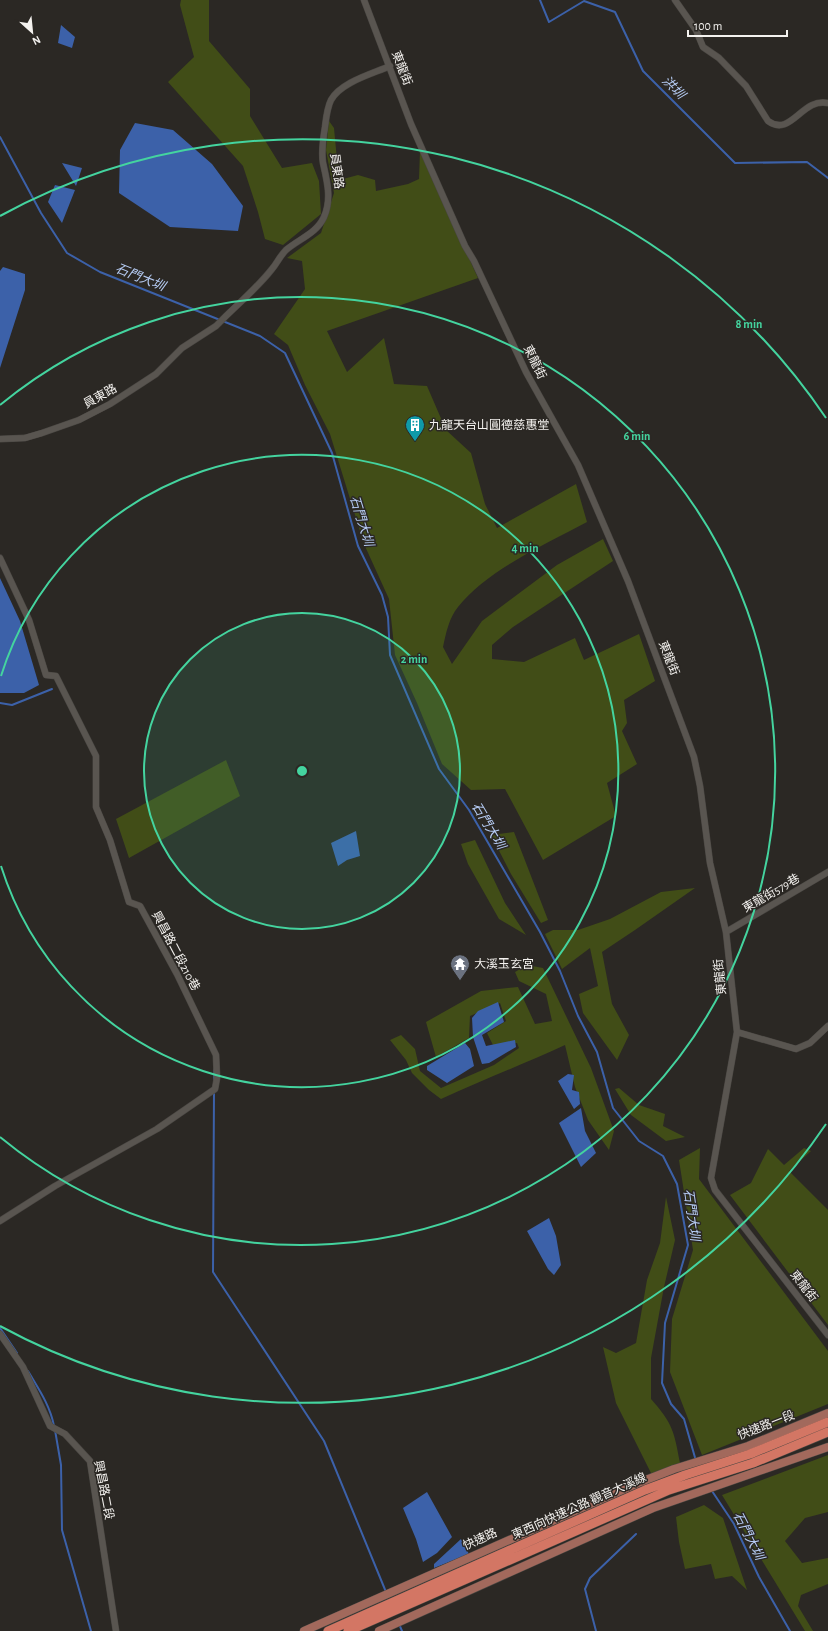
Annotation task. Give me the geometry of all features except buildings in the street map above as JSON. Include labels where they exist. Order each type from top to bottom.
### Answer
[{"type":"highway","name":"東西向快速公路 觀音大溪線","points":[[347,1627],[645,1490],[685,1475],[750,1454],[828,1422]]},
{"type":"highway","name":"東西向快速公路 觀音大溪線","points":[[347,1627],[669,1490],[753,1463],[828,1432]]},
{"type":"highway","points":[[323,1631],[347,1627]]},
{"type":"highway","points":[[328,1631],[347,1627]]},
{"type":"main road","name":"快速路一段","points":[[712,1457],[782,1433],[828,1413]]},
{"type":"main road","points":[[380,1631],[653,1508],[828,1447]]},
{"type":"main road","name":"快速路","points":[[304,1631],[638,1483],[674,1469],[712,1457]]},
{"type":"street","name":"東龍街","points":[[364,0],[411,124],[465,246],[474,261],[526,372],[578,465],[628,581],[694,758],[700,786],[710,863],[726,932],[737,1032],[710,1178],[715,1190],[828,1335]]},
{"type":"street","points":[[675,0],[696,30],[703,47],[719,58],[746,86],[768,121],[774,126],[789,123],[808,106],[828,103]]},
{"type":"street","name":"員東路","points":[[0,439],[25,438],[42,433],[78,420],[104,407],[156,374],[182,348],[216,326],[272,269],[278,258],[294,244],[310,234],[320,224],[325,216],[329,198],[323,161],[322,142],[330,102],[335,94],[353,81],[390,66]]},
{"type":"street","name":"興昌路二段210巷","points":[[0,558],[29,620],[46,675],[56,676],[96,756],[96,807],[110,840],[129,902],[140,906],[177,974],[216,1055],[217,1078],[213,1091],[157,1129],[61,1183],[0,1221]]},
{"type":"street","name":"東龍街579巷","points":[[726,932],[828,872]]},
{"type":"street","points":[[737,1032],[796,1049],[810,1043],[828,1026]]},
{"type":"street","name":"興昌路二段","points":[[0,1334],[23,1367],[54,1428],[65,1434],[90,1460],[116,1631]]},
{"type":"green space","points":[[181,0],[209,0],[209,41],[250,89],[250,116],[282,168],[312,163],[319,181],[321,214],[283,245],[265,239],[243,166],[168,82],[194,57],[180,5]]},
{"type":"green space","points":[[329,121],[334,128],[337,160],[343,179],[358,175],[375,180],[376,191],[408,184],[419,179],[420,151],[478,278],[327,331],[347,372],[384,338],[394,384],[427,386],[446,430],[471,453],[485,504],[497,528],[576,484],[587,522],[518,559],[485,581],[470,594],[455,611],[447,631],[443,647],[452,664],[482,621],[557,565],[603,539],[613,561],[513,627],[492,645],[492,659],[524,662],[575,638],[584,660],[639,634],[655,681],[624,700],[627,723],[622,731],[637,764],[607,783],[616,816],[543,860],[505,789],[471,790],[442,764],[395,655],[389,599],[364,544],[330,434],[305,385],[288,345],[274,334],[305,289],[302,261],[287,258],[321,233],[334,193],[326,150]]},
{"type":"green space","points":[[226,760],[240,796],[129,858],[116,819]]},
{"type":"green space","points":[[514,832],[548,920],[541,923],[511,874],[491,835]]},
{"type":"green space","points":[[475,840],[505,903],[526,935],[499,919],[468,864],[461,844]]},
{"type":"green space","points":[[695,888],[602,952],[612,1004],[629,1035],[617,1060],[583,1013],[579,994],[598,986],[590,948],[562,969],[545,934],[553,930],[578,930],[610,919],[661,892]]},
{"type":"green space","points":[[527,965],[543,968],[591,1068],[614,1131],[609,1150],[588,1120],[575,1087],[565,1045],[441,1099],[429,1090],[412,1073],[406,1060],[390,1040],[401,1035],[415,1049],[420,1071],[441,1088],[494,1065],[519,1048],[517,1043],[493,1045],[487,1033],[506,1021],[500,1003],[470,1016],[469,1038],[436,1057],[426,1022],[481,991],[518,987],[535,1024],[552,1021],[546,994],[519,981],[515,972]]},
{"type":"green space","points":[[619,1088],[639,1105],[665,1114],[663,1126],[685,1137],[666,1141],[631,1115],[615,1089]]},
{"type":"green space","points":[[700,1148],[699,1179],[828,1351],[828,1404],[702,1455],[670,1372],[672,1319],[693,1250],[679,1160]]},
{"type":"green space","points":[[804,1148],[811,1151],[789,1171],[828,1210],[828,1325],[730,1195],[751,1183],[768,1149],[784,1165]]},
{"type":"green space","points":[[666,1197],[675,1240],[664,1287],[651,1358],[651,1399],[672,1428],[680,1463],[652,1475],[616,1403],[603,1347],[616,1353],[636,1343],[647,1280],[660,1243]]},
{"type":"green space","points":[[828,1455],[828,1512],[805,1518],[785,1541],[802,1563],[828,1558],[828,1584],[801,1595],[798,1606],[813,1631],[805,1631],[722,1495]]},
{"type":"green space","points":[[704,1505],[723,1518],[747,1590],[732,1576],[715,1579],[711,1564],[685,1569],[679,1542],[676,1517]]},
{"type":"water","points":[[61,25],[75,37],[72,48],[58,43]]},
{"type":"water","points":[[135,123],[173,130],[212,164],[243,206],[238,231],[170,227],[119,193],[120,150]]},
{"type":"water","points":[[62,163],[82,168],[76,186]]},
{"type":"water","points":[[55,185],[75,190],[62,223],[48,202]]},
{"type":"water","points":[[3,267],[25,274],[25,290],[0,368],[0,271]]},
{"type":"water","points":[[0,578],[20,621],[39,685],[24,693],[0,693]]},
{"type":"water","points":[[356,831],[360,856],[347,860],[338,866],[331,843]]},
{"type":"water","points":[[498,1002],[504,1022],[482,1035],[486,1046],[515,1040],[516,1047],[489,1063],[482,1064],[473,1037],[472,1018],[478,1011]]},
{"type":"water","points":[[465,1043],[470,1049],[474,1066],[447,1083],[427,1070],[427,1066]]},
{"type":"water","points":[[568,1074],[574,1075],[572,1090],[579,1092],[580,1104],[574,1109],[558,1081]]},
{"type":"water","points":[[581,1108],[585,1131],[596,1153],[581,1167],[559,1123]]},
{"type":"water","points":[[549,1218],[556,1236],[561,1265],[554,1275],[548,1269],[527,1231]]},
{"type":"water","points":[[427,1492],[452,1537],[437,1553],[423,1562],[416,1539],[403,1508]]},
{"type":"water","points":[[461,1539],[469,1554],[434,1568],[434,1564]]},
{"type":"waterway","name":"洪圳","points":[[540,0],[549,22],[584,1],[615,12],[643,71],[735,163],[807,162],[828,178]]},
{"type":"waterway","name":"石門大圳","points":[[0,137],[41,213],[67,253],[100,272],[260,336],[285,353],[332,453],[358,546],[382,595],[388,617],[390,655],[439,769],[469,810],[540,932],[560,971],[578,1016],[597,1052],[613,1108],[639,1141],[663,1156],[677,1184],[688,1245],[665,1323],[662,1383],[671,1404],[684,1419],[696,1461]]},
{"type":"waterway","points":[[0,703],[12,705],[52,689]]},
{"type":"waterway","points":[[214,1070],[214,1081]]},
{"type":"waterway","points":[[214,1092],[213,1272],[324,1441],[386,1592]]},
{"type":"waterway","points":[[0,1328],[17,1353]]},
{"type":"waterway","points":[[28,1371],[47,1404],[54,1426]]},
{"type":"waterway","points":[[55,1430],[61,1465],[62,1530],[91,1631]]},
{"type":"waterway","name":"石門大圳","points":[[712,1491],[734,1524],[759,1577],[790,1631]]},
{"type":"waterway","points":[[596,1631],[585,1589],[590,1578],[636,1534]]},
{"type":"waterway","points":[[399,1624],[402,1631]]},
{"type":"place","name":"九龍天台山圓德慈惠堂","points":[[415,442]]},
{"type":"place","name":"大溪玉玄宮","points":[[460,981]]}]
